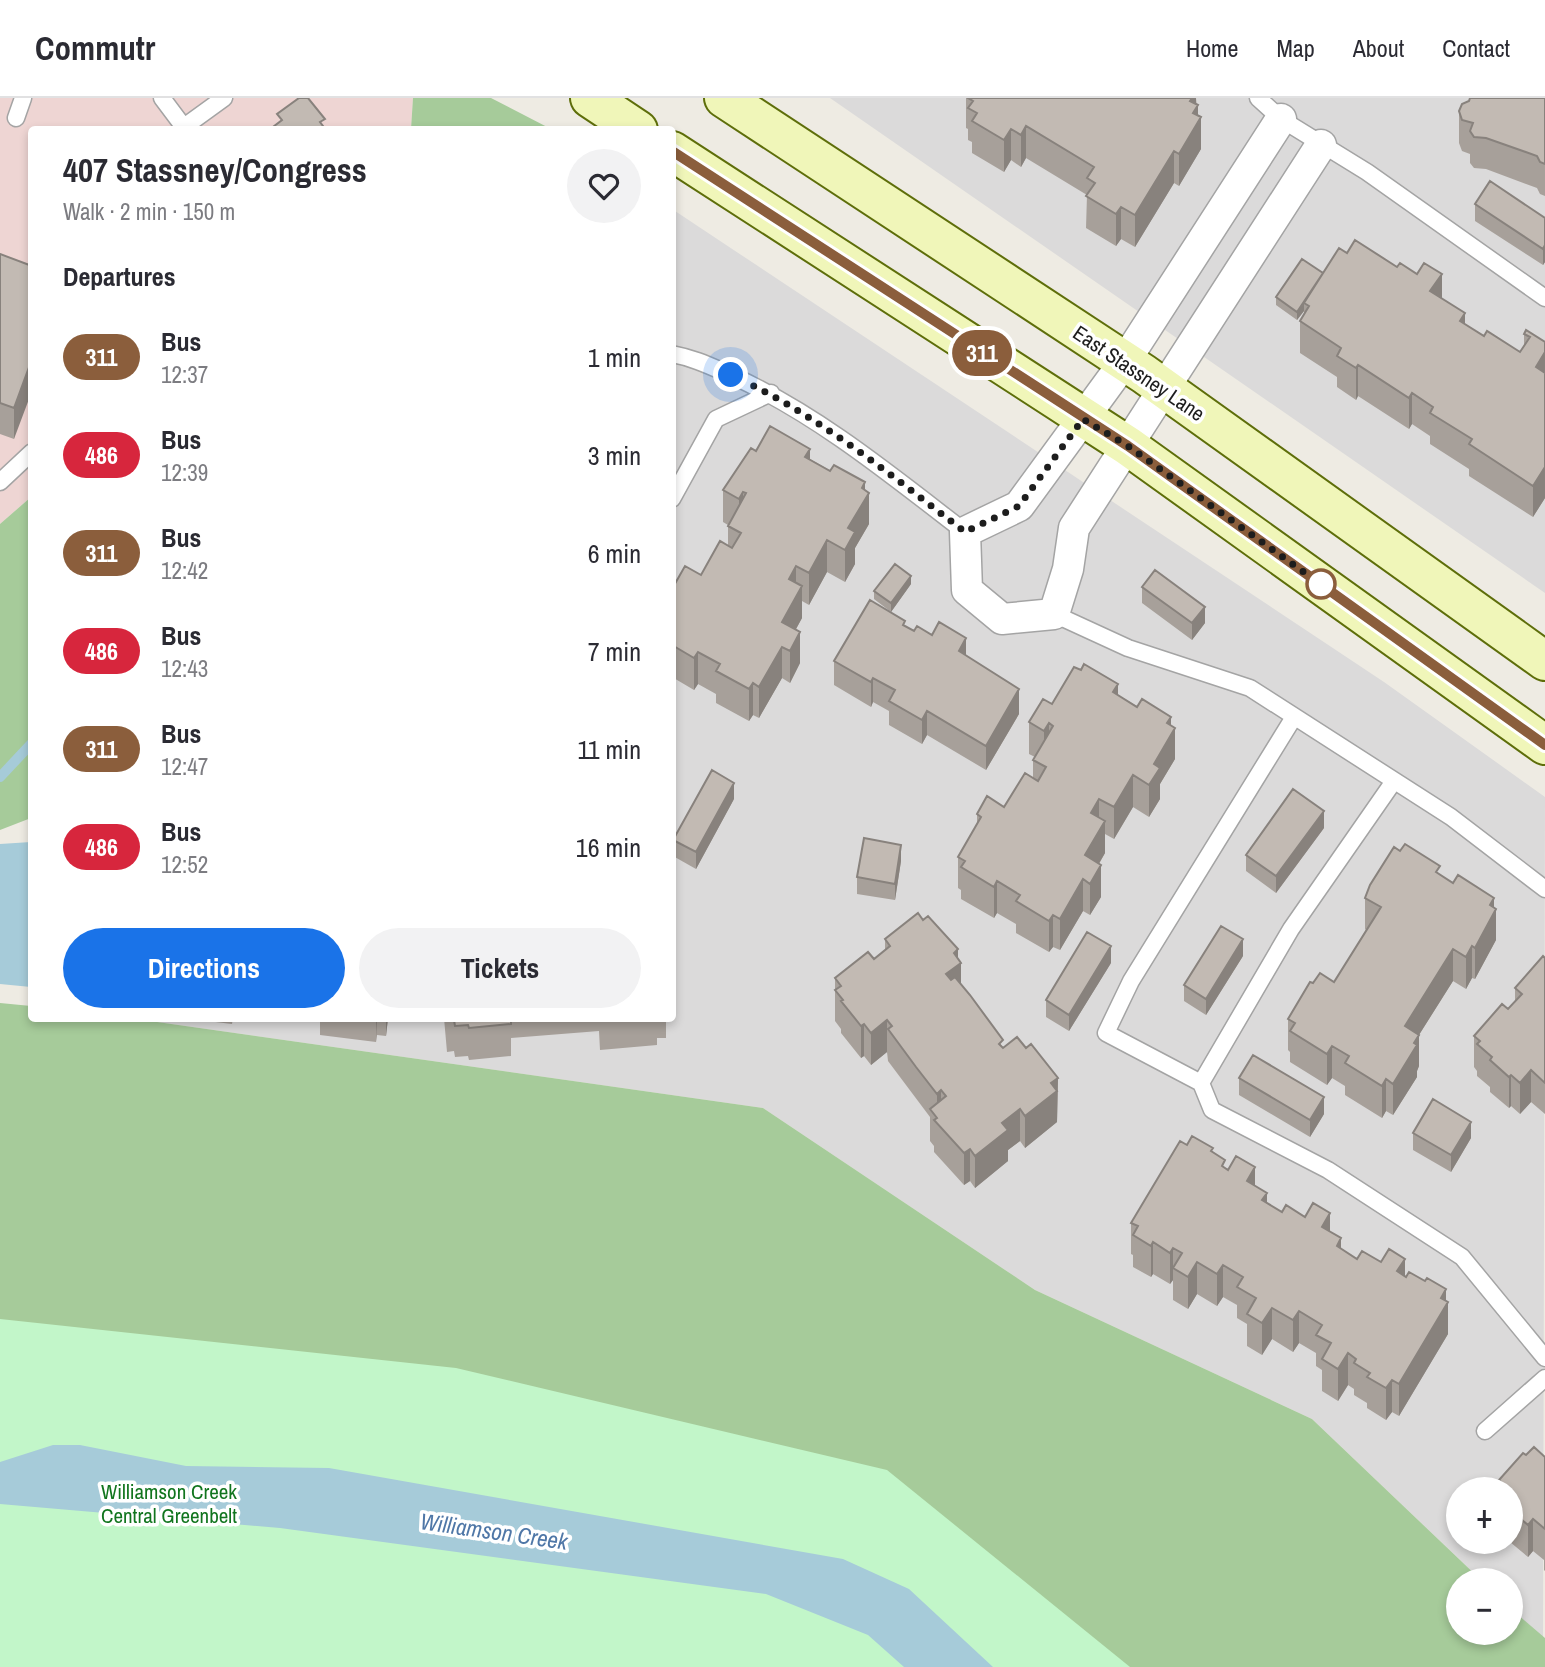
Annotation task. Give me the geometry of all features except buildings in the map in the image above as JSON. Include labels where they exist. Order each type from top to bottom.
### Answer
[{"type":"main road","points":[[590,98],[632,126]]},
{"type":"main road","name":"East Stassney Lane","points":[[724,98],[1125,361],[1545,661]]},
{"type":"main road","points":[[676,154],[1128,446],[1545,745]]},
{"type":"street","points":[[1281,119],[1125,361],[1019,506],[965,532],[967,590],[1002,619],[1054,614],[1068,569],[1074,528],[1321,145]]},
{"type":"lane","points":[[16,118],[23,98]]},
{"type":"lane","points":[[162,98],[183,126]]},
{"type":"lane","points":[[188,126],[224,98]]},
{"type":"lane","points":[[1258,98],[1281,119],[1367,172],[1545,298]]},
{"type":"lane","points":[[676,355],[691,358],[771,393],[856,448],[965,532]]},
{"type":"lane","points":[[676,492],[716,419],[771,393]]},
{"type":"lane","points":[[0,482],[28,456]]},
{"type":"lane","points":[[1054,614],[1128,649],[1250,688],[1451,817],[1545,889]]},
{"type":"lane","points":[[1294,717],[1131,981],[1106,1033],[1201,1083],[1212,1110],[1328,1170],[1462,1257],[1545,1359]]},
{"type":"lane","points":[[1201,1083],[1291,929],[1394,781]]},
{"type":"lane","points":[[1485,1431],[1545,1378]]},
{"type":"shaded area","points":[[0,98],[413,98],[411,126],[28,126],[28,500],[0,524]]},
{"type":"shaded area","points":[[830,98],[1545,98],[1545,593]]},
{"type":"shaded area","points":[[676,212],[1384,682],[1545,797],[1543,1640],[1523,1621],[1523,1568],[1468,1568],[1454,1554],[1523,1554],[1523,1477],[1446,1477],[1446,1547],[1312,1419],[1035,1290],[763,1108],[157,1022],[676,1022]]},
{"type":"green space","points":[[413,98],[491,98],[545,126],[411,126]]},
{"type":"green space","points":[[28,500],[28,819],[0,830],[0,524]]},
{"type":"green space","points":[[0,1003],[28,1006],[28,1022],[157,1022],[763,1108],[1035,1290],[1312,1419],[1446,1547],[1446,1554],[1454,1554],[1468,1568],[1446,1568],[1446,1645],[1523,1645],[1523,1619],[1545,1638],[1545,1667],[378,1667],[0,1617]]},
{"type":"green space","name":"Williamson Creek Central Greenbelt","points":[[0,1319],[456,1368],[887,1470],[1130,1667],[0,1667]]},
{"type":"water","points":[[28,842],[28,987],[0,984],[0,844]]},
{"type":"water","name":"Williamson Creek","points":[[53,1445],[80,1445],[186,1466],[329,1468],[843,1559],[909,1589],[993,1667],[904,1667],[868,1635],[766,1594],[280,1528],[0,1504],[0,1462]]},
{"type":"waterway","points":[[0,777],[28,747]]},
{"type":"bus line","name":"311","points":[[676,154],[1128,446],[1545,745]]},
{"type":"route","points":[[731,375],[771,393],[856,448],[965,532],[1019,506],[1083,419],[1128,446],[1326,588],[1321,584]]}]
